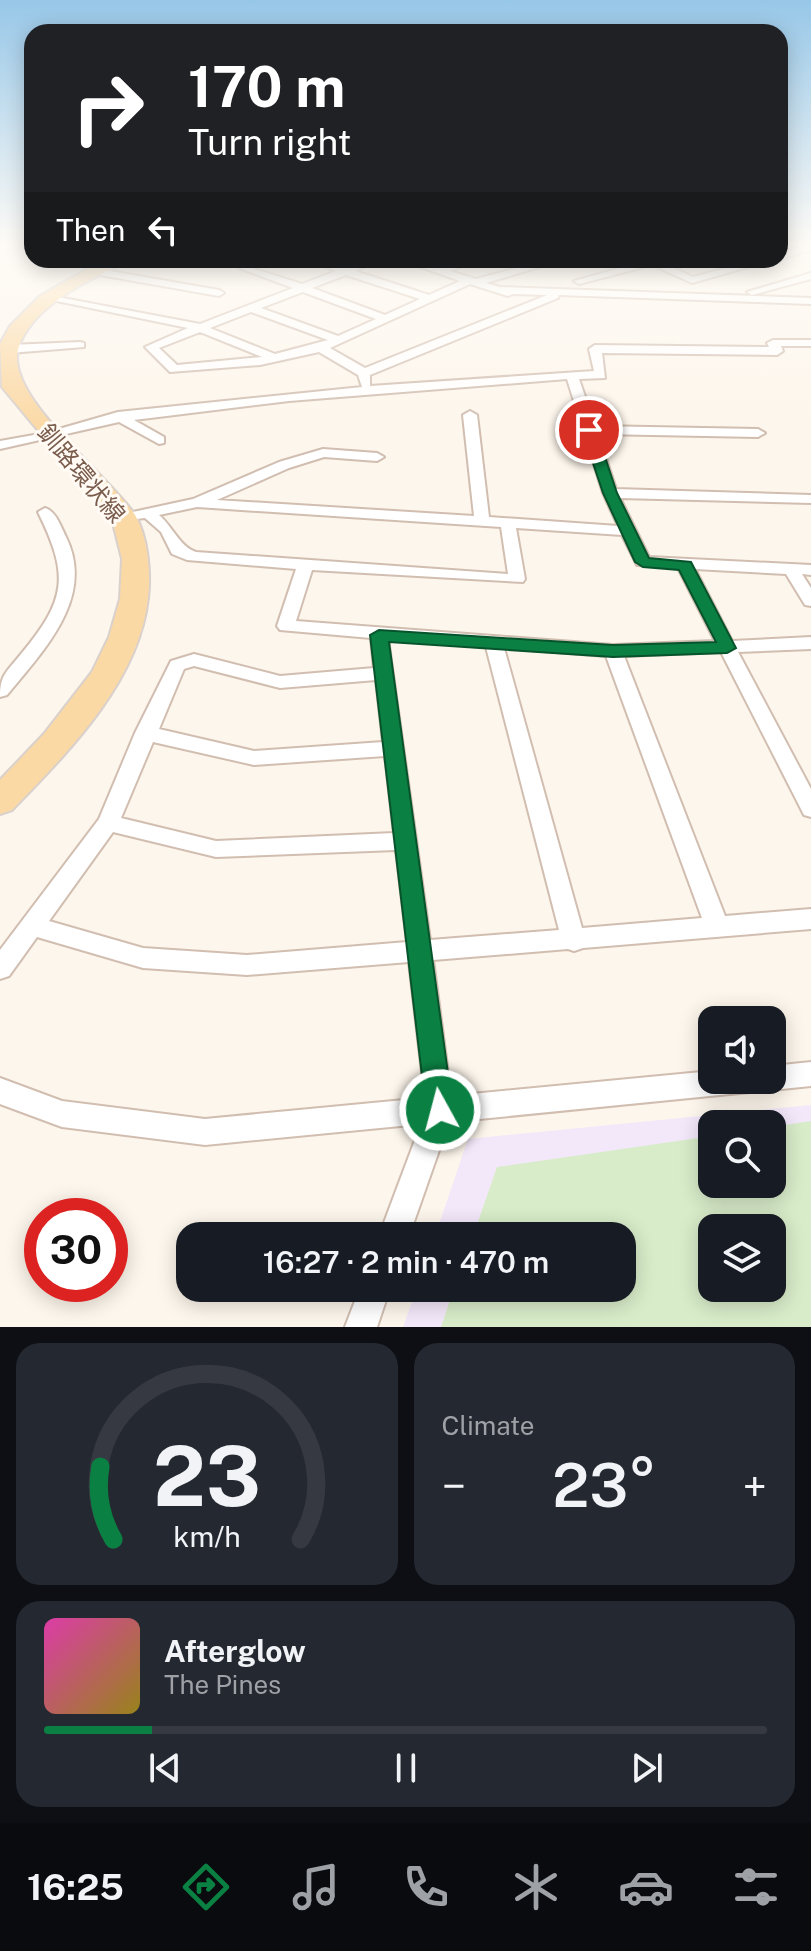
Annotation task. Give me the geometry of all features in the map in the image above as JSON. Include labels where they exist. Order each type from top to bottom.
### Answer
[{"type":"main road","points":[[10,349],[40,305]]},
{"type":"main road","name":"釧路環状線","points":[[0,801],[35,767],[108,673],[125,637],[136,582],[132,537],[124,518],[20,399],[8,379],[5,363],[10,349]]},
{"type":"street","points":[[83,305],[198,327],[275,358]]},
{"type":"street","points":[[259,305],[151,347],[174,369],[275,358],[340,341],[417,305]]},
{"type":"street","points":[[348,305],[387,319]]},
{"type":"street","points":[[364,373],[530,305]]},
{"type":"street","points":[[251,308],[340,341]]},
{"type":"street","points":[[0,445],[118,416],[242,400],[601,375],[595,349],[777,351],[773,343],[811,343]]},
{"type":"street","points":[[10,349],[80,345]]},
{"type":"street","points":[[321,348],[364,373]]},
{"type":"street","points":[[364,373],[366,391]]},
{"type":"street","points":[[572,375],[610,493],[643,562],[811,570]]},
{"type":"street","points":[[470,415],[482,522]]},
{"type":"street","points":[[118,416],[159,440]]},
{"type":"street","points":[[589,430],[758,433]]},
{"type":"street","points":[[124,518],[197,503],[284,465],[323,453],[377,457]]},
{"type":"street","points":[[610,493],[811,499]]},
{"type":"street","points":[[197,503],[628,531]]},
{"type":"street","points":[[0,691],[53,624],[64,600],[68,575],[65,555],[45,512]]},
{"type":"street","points":[[149,514],[167,530],[178,551],[193,557],[517,579],[508,524]]},
{"type":"street","points":[[306,564],[286,626],[613,651],[811,643]]},
{"type":"street","points":[[685,566],[811,809]]},
{"type":"street","points":[[791,569],[811,601]]},
{"type":"street","points":[[379,635],[440,1110],[399,1222]]},
{"type":"street","points":[[494,643],[574,941]]},
{"type":"street","points":[[613,651],[717,927]]},
{"type":"street","points":[[0,969],[108,823],[177,665],[194,660],[280,682],[384,673]]},
{"type":"street","points":[[145,733],[254,758],[394,748]]},
{"type":"street","points":[[108,823],[216,849],[404,841]]},
{"type":"street","points":[[33,926],[143,958],[247,965],[574,941],[811,919]]},
{"type":"street","points":[[786,1077],[811,1074]]},
{"type":"street","points":[[0,1091],[62,1114],[205,1132],[698,1085]]},
{"type":"street","points":[[361,1327],[370,1302]]},
{"type":"shaded area","points":[[811,1105],[811,1327],[403,1327],[412,1302],[636,1302],[636,1222],[440,1222],[468,1139],[698,1116],[698,1198],[786,1198],[786,1110],[761,1110]]},
{"type":"green space","points":[[811,1121],[811,1327],[441,1327],[449,1302],[636,1302],[636,1222],[478,1222],[497,1167],[698,1138],[698,1198],[786,1198],[786,1125]]},
{"type":"route","points":[[440,1110],[379,635],[613,651],[727,648],[685,566],[643,562],[610,493],[589,430]]}]
